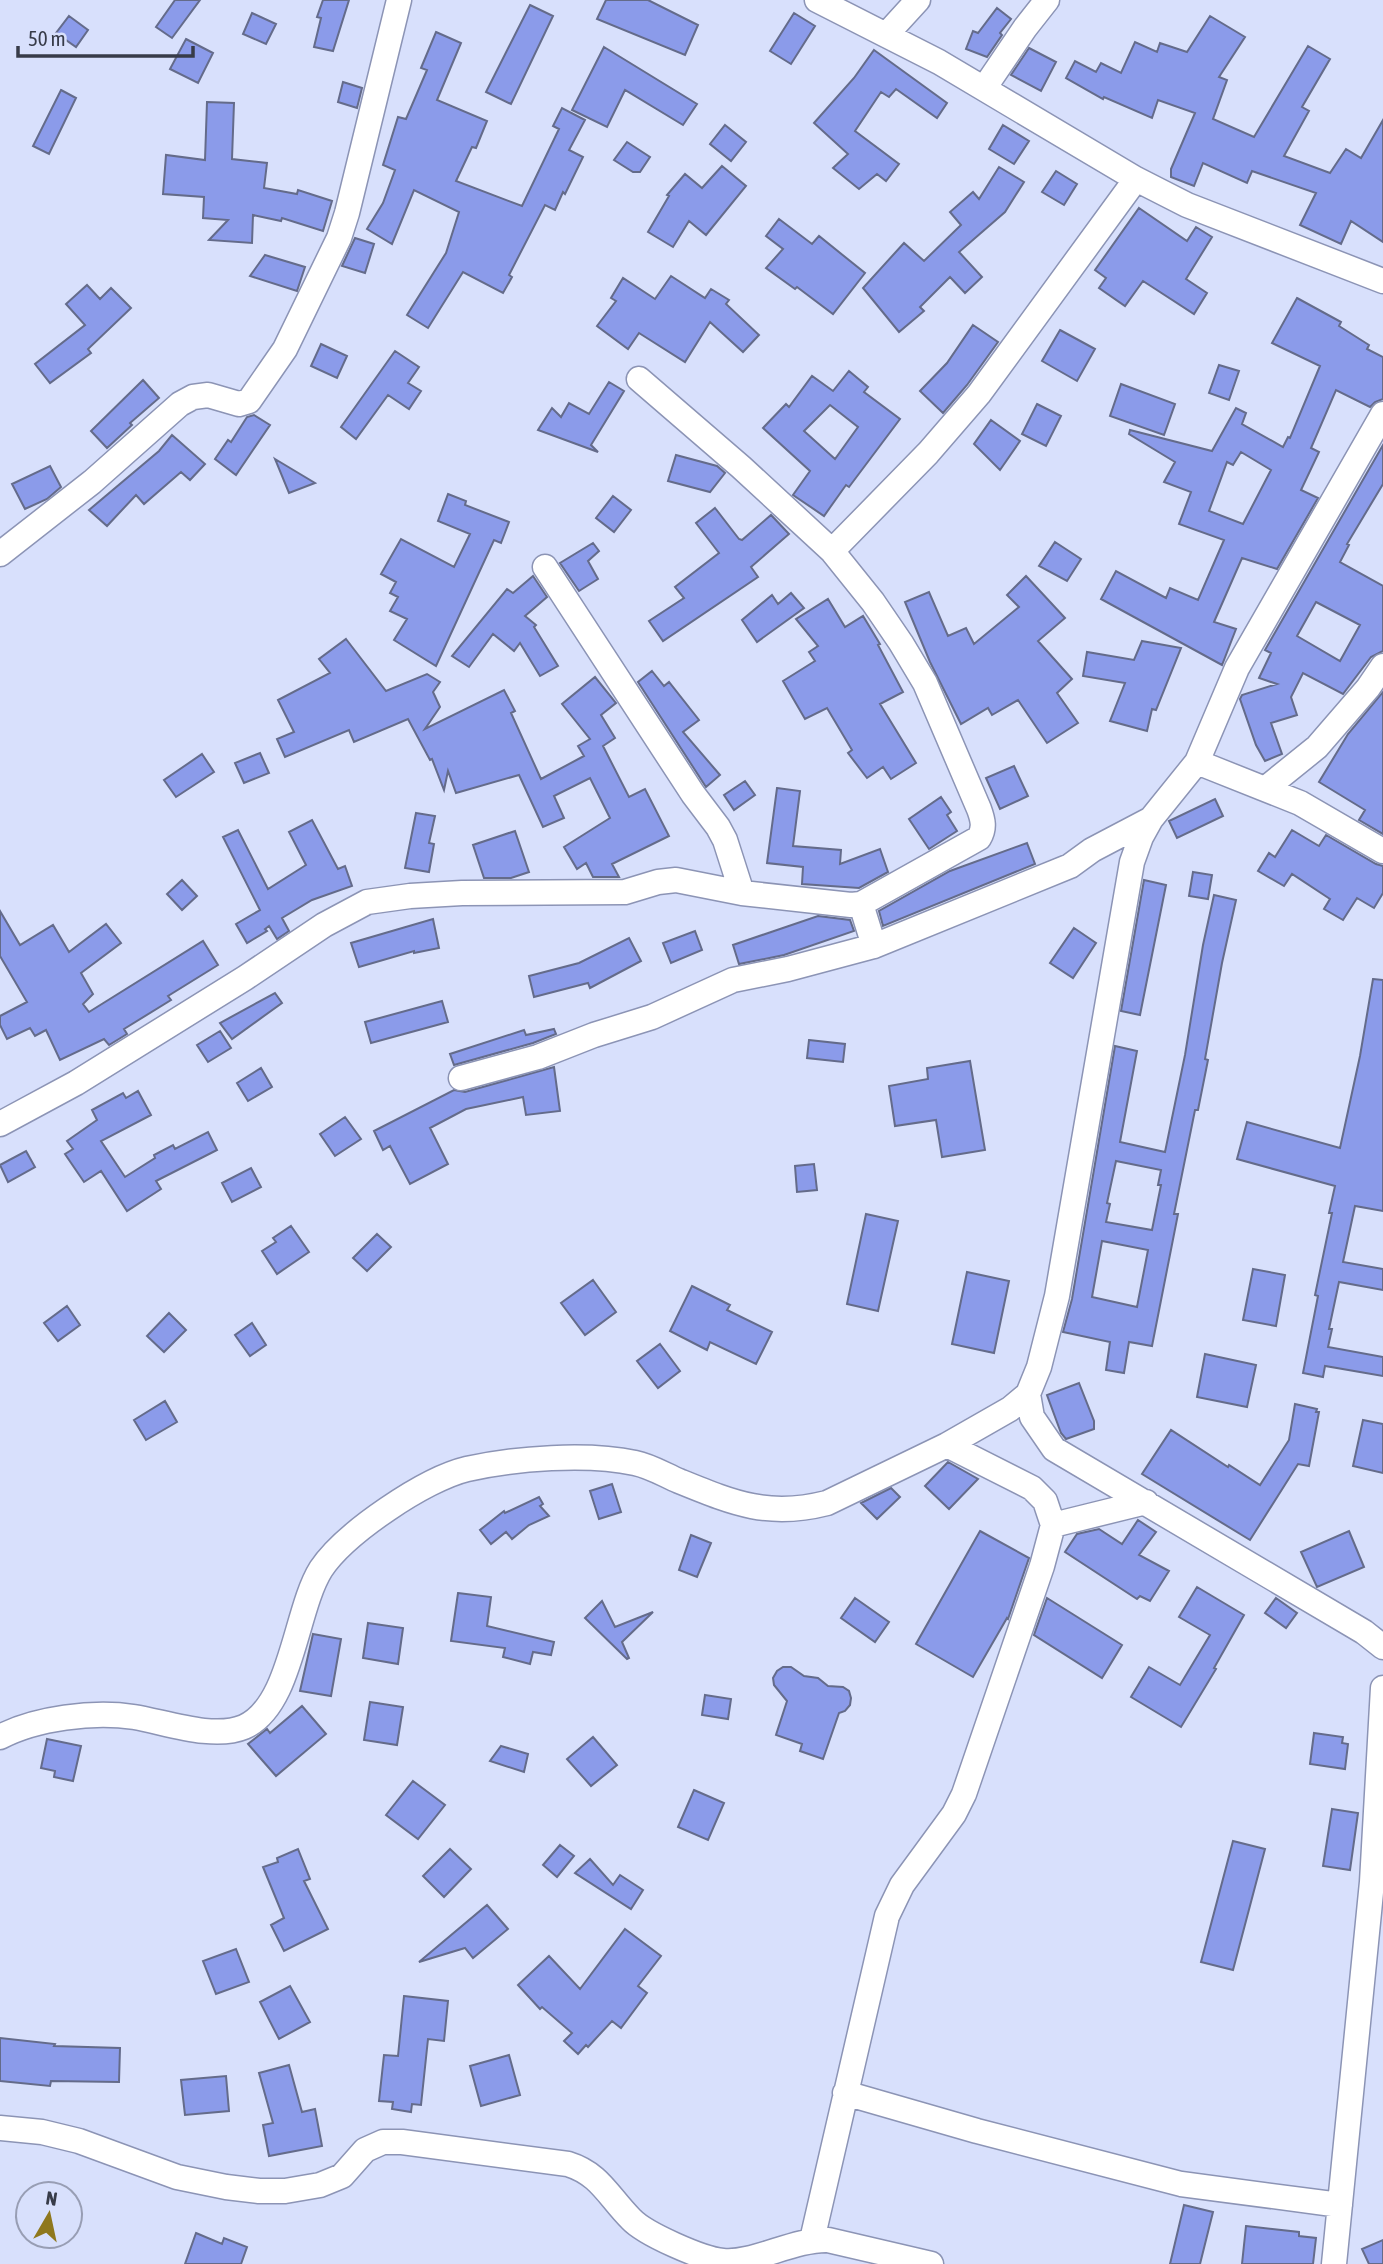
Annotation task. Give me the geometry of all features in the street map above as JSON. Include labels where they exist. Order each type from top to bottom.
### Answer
[{"type":"street","points":[[0,555],[92,482],[180,404],[193,397],[208,395],[239,404],[249,401],[285,349],[339,238],[399,0]]},
{"type":"street","points":[[817,0],[985,88],[1136,179],[1186,205],[1383,281]]},
{"type":"street","points":[[886,35],[918,0]]},
{"type":"street","points":[[985,88],[1025,27],[1047,0]]},
{"type":"street","points":[[832,551],[928,453],[979,394],[1136,179]]},
{"type":"street","points":[[0,1125],[76,1083],[245,978],[324,925],[367,902],[462,893],[625,892],[658,882],[676,880],[742,893],[861,904],[979,838],[983,831],[983,821],[926,682],[880,612],[832,551],[741,467],[639,379]]},
{"type":"street","points":[[0,1737],[16,1729],[42,1722],[90,1716],[132,1717],[197,1730],[224,1731],[243,1727],[258,1716],[274,1696],[285,1673],[312,1588],[320,1570],[332,1554],[373,1520],[436,1479],[468,1469],[530,1460],[603,1458],[638,1464],[726,1500],[778,1510],[806,1508],[827,1503],[947,1445],[1010,1409],[1028,1394],[1039,1367],[1057,1296],[1132,862],[1141,837],[1150,819],[1197,762],[1237,668],[1383,414]]},
{"type":"street","points":[[545,567],[693,794],[718,827],[725,840],[742,893]]},
{"type":"street","points":[[1265,789],[1317,747],[1368,688],[1383,666]]},
{"type":"street","points":[[1197,762],[1300,803],[1383,851]]},
{"type":"street","points":[[461,1078],[538,1057],[602,1032],[652,1017],[733,980],[788,970],[874,946],[1070,866],[1092,850],[1150,819]]},
{"type":"street","points":[[861,904],[874,946]]},
{"type":"street","points":[[1028,1394],[1032,1417],[1054,1449],[1364,1632],[1383,1647]]},
{"type":"street","points":[[813,2239],[887,1916],[902,1885],[954,1814],[964,1794],[1042,1566],[1053,1525],[1045,1501],[1032,1488],[947,1445]]},
{"type":"street","points":[[1053,1525],[1146,1502]]},
{"type":"street","points":[[1334,2264],[1339,2205],[1374,1949],[1372,1882],[1383,1688]]},
{"type":"street","points":[[845,2093],[977,2131],[1181,2184],[1339,2205]]},
{"type":"street","points":[[0,2129],[42,2132],[79,2141],[177,2176],[226,2188],[259,2191],[285,2191],[320,2185],[342,2176],[365,2150],[383,2142],[402,2141],[473,2150],[568,2164],[583,2169],[596,2179],[632,2221],[645,2231],[725,2262],[743,2260],[813,2239],[828,2240],[931,2264]]},
{"type":"building","points":[[175,0],[200,0],[172,38],[156,27]]},
{"type":"building","points":[[323,0],[349,0],[333,51],[314,47],[321,18],[317,17]]},
{"type":"building","points":[[606,0],[648,0],[698,25],[685,55],[597,19]]},
{"type":"building","points":[[530,5],[553,16],[511,104],[486,92]]},
{"type":"building","points":[[997,8],[1011,19],[987,57],[966,49],[973,31],[978,33]]},
{"type":"building","points":[[252,13],[276,24],[266,44],[243,34]]},
{"type":"building","points":[[794,13],[815,26],[791,64],[770,51]]},
{"type":"building","points":[[69,16],[88,30],[76,47],[56,33]]},
{"type":"building","points":[[1210,16],[1245,37],[1219,77],[1227,80],[1213,119],[1254,137],[1308,46],[1330,59],[1302,107],[1309,111],[1284,156],[1330,173],[1346,149],[1361,158],[1383,120],[1383,242],[1351,221],[1341,244],[1300,225],[1316,193],[1252,171],[1247,183],[1203,163],[1194,186],[1171,177],[1171,169],[1195,113],[1158,100],[1152,118],[1104,97],[1103,99],[1066,78],[1075,61],[1096,72],[1101,63],[1121,73],[1135,42],[1157,52],[1160,43],[1187,52]]},
{"type":"building","points":[[436,32],[461,43],[437,100],[487,121],[476,148],[472,147],[456,181],[522,206],[559,129],[553,126],[562,108],[585,120],[569,150],[583,157],[555,210],[545,205],[509,275],[512,277],[503,293],[463,272],[428,328],[407,315],[446,253],[459,212],[414,190],[392,244],[367,229],[383,203],[395,170],[383,165],[398,117],[406,119],[427,70],[421,68]]},
{"type":"building","points":[[186,39],[213,53],[198,83],[170,69]]},
{"type":"building","points":[[604,47],[697,104],[683,125],[625,90],[607,127],[572,110]]},
{"type":"building","points":[[1029,48],[1056,62],[1041,91],[1011,75]]},
{"type":"building","points":[[874,50],[947,103],[937,118],[896,89],[889,97],[881,92],[855,131],[899,164],[886,181],[877,174],[859,189],[833,168],[848,154],[814,123],[854,78]]},
{"type":"building","points":[[343,82],[362,88],[357,108],[338,102]]},
{"type":"building","points":[[61,90],[76,98],[49,154],[33,146]]},
{"type":"building","points":[[207,102],[234,103],[232,159],[267,163],[264,188],[297,194],[298,190],[332,201],[323,231],[282,218],[281,221],[253,215],[252,243],[209,240],[228,220],[203,218],[204,197],[163,194],[166,155],[205,160]]},
{"type":"building","points":[[725,125],[746,142],[731,161],[710,144]]},
{"type":"building","points":[[1003,125],[1029,141],[1014,164],[989,149]]},
{"type":"building","points":[[627,142],[650,157],[640,172],[633,172],[614,160]]},
{"type":"building","points":[[722,166],[746,186],[706,235],[689,221],[673,247],[648,232],[669,196],[667,195],[685,174],[702,188]]},
{"type":"building","points":[[999,167],[1024,182],[1005,212],[959,252],[982,277],[965,293],[950,277],[920,307],[924,311],[899,332],[863,288],[904,243],[924,261],[961,225],[950,212],[973,192],[979,199]]},
{"type":"building","points":[[1056,171],[1077,184],[1064,205],[1042,192]]},
{"type":"building","points":[[1139,208],[1187,241],[1196,227],[1212,237],[1186,279],[1207,293],[1194,314],[1143,281],[1125,306],[1099,288],[1106,278],[1095,270]]},
{"type":"building","points":[[779,219],[812,244],[819,236],[865,273],[833,314],[766,268],[783,249],[766,236]]},
{"type":"building","points":[[355,238],[374,244],[365,273],[342,266]]},
{"type":"building","points":[[265,255],[305,267],[297,291],[250,276]]},
{"type":"building","points":[[671,276],[705,298],[711,289],[729,300],[726,304],[759,335],[743,352],[710,322],[685,362],[639,333],[628,349],[597,326],[616,301],[611,298],[623,278],[655,299]]},
{"type":"building","points":[[87,285],[100,299],[111,288],[131,308],[88,349],[91,353],[50,383],[35,364],[85,325],[66,304]]},
{"type":"building","points":[[1297,298],[1341,322],[1339,326],[1369,345],[1367,349],[1383,357],[1383,399],[1370,407],[1336,390],[1311,448],[1319,452],[1301,490],[1318,498],[1277,569],[1242,558],[1214,622],[1236,629],[1222,665],[1101,599],[1116,571],[1166,598],[1170,588],[1198,600],[1224,540],[1179,524],[1191,492],[1164,482],[1175,462],[1129,434],[1130,430],[1212,451],[1236,408],[1246,413],[1242,424],[1283,447],[1288,437],[1290,438],[1320,366],[1272,343]],"holes":[[[1241,452],[1271,470],[1243,524],[1209,511],[1227,462],[1233,465]]]},
{"type":"building","points":[[973,325],[998,342],[943,413],[920,391],[947,363]]},
{"type":"building","points":[[1060,330],[1095,349],[1077,381],[1042,361]]},
{"type":"building","points":[[321,344],[347,356],[337,378],[311,366]]},
{"type":"building","points":[[395,351],[419,367],[408,383],[421,391],[409,409],[388,395],[356,439],[341,427]]},
{"type":"building","points":[[1219,365],[1239,371],[1229,400],[1209,393]]},
{"type":"building","points":[[849,371],[868,387],[864,392],[900,419],[824,516],[793,495],[810,471],[763,428],[786,404],[789,407],[812,376],[833,391]],"holes":[[[830,405],[858,427],[835,459],[804,431]]]},
{"type":"building","points":[[143,380],[159,398],[107,448],[91,431]]},
{"type":"building","points":[[609,382],[624,391],[591,445],[598,452],[538,430],[552,408],[561,417],[569,403],[589,414]]},
{"type":"building","points":[[1121,384],[1175,404],[1164,435],[1110,416]]},
{"type":"building","points":[[1037,404],[1061,416],[1046,446],[1022,434]]},
{"type":"building","points":[[254,415],[270,425],[236,475],[215,459],[228,440],[231,442],[247,417]]},
{"type":"building","points":[[991,420],[1020,441],[1000,470],[974,444]]},
{"type":"building","points":[[172,435],[205,464],[190,480],[181,472],[144,504],[136,495],[107,526],[89,510],[159,451]]},
{"type":"building","points":[[1383,445],[1383,484],[1347,544],[1349,545],[1340,562],[1383,586],[1383,651],[1371,657],[1343,694],[1303,673],[1291,697],[1297,715],[1271,723],[1282,754],[1265,761],[1256,745],[1240,699],[1242,695],[1277,684],[1259,678],[1271,653],[1265,650]],"holes":[[[1316,602],[1360,625],[1340,661],[1297,636]]]},
{"type":"building","points":[[676,455],[717,466],[725,473],[710,492],[668,481]]},
{"type":"building","points":[[275,459],[315,483],[289,493]]},
{"type":"building","points":[[50,466],[61,487],[47,499],[25,509],[12,484]]},
{"type":"building","points":[[448,494],[466,501],[465,505],[509,522],[501,543],[494,540],[436,666],[394,640],[407,619],[390,611],[398,597],[390,593],[396,582],[381,574],[401,539],[454,567],[470,534],[438,521]]},
{"type":"building","points":[[613,496],[631,510],[614,532],[596,518]]},
{"type":"building","points":[[715,508],[739,539],[742,540],[771,515],[789,534],[751,567],[758,577],[663,641],[649,621],[684,598],[675,587],[719,553],[696,523]]},
{"type":"building","points":[[1055,542],[1081,559],[1067,581],[1039,566]]},
{"type":"building","points":[[593,543],[599,551],[588,561],[598,579],[579,591],[560,563]]},
{"type":"building","points":[[533,576],[547,597],[525,616],[536,625],[534,627],[558,666],[540,676],[520,643],[514,651],[493,634],[469,667],[452,656],[507,589],[513,593]]},
{"type":"building","points":[[1026,576],[1065,618],[1038,641],[1072,679],[1057,693],[1078,723],[1047,743],[1018,700],[992,715],[988,708],[961,724],[930,662],[905,602],[929,592],[948,636],[966,628],[974,644],[1019,607],[1007,595]]},
{"type":"building","points":[[791,593],[804,608],[757,642],[742,620],[772,595],[778,604]]},
{"type":"building","points":[[828,599],[845,627],[863,616],[903,692],[880,704],[916,763],[891,779],[883,767],[867,778],[848,753],[852,750],[827,708],[805,719],[783,681],[815,661],[809,652],[818,646],[796,619]]},
{"type":"building","points":[[346,639],[386,691],[427,674],[440,682],[433,692],[440,707],[425,729],[504,690],[515,711],[511,713],[541,779],[584,756],[578,746],[590,739],[562,704],[595,677],[616,703],[601,715],[615,738],[603,746],[629,797],[645,789],[669,836],[612,864],[619,877],[593,877],[586,863],[577,869],[564,847],[610,818],[590,778],[554,796],[564,818],[543,827],[519,775],[456,793],[448,771],[444,790],[432,759],[430,760],[408,719],[354,742],[349,730],[285,757],[277,739],[294,732],[278,700],[330,673],[319,659]]},
{"type":"building","points":[[1142,641],[1181,648],[1156,710],[1152,709],[1147,731],[1110,721],[1125,683],[1083,676],[1087,652],[1134,660]]},
{"type":"building","points":[[652,671],[664,686],[669,682],[699,720],[683,732],[720,775],[706,787],[638,682]]},
{"type":"building","points":[[1383,692],[1383,834],[1359,820],[1365,810],[1319,782],[1348,734]]},
{"type":"building","points":[[260,753],[269,773],[244,783],[235,763]]},
{"type":"building","points":[[202,754],[214,772],[176,797],[164,780]]},
{"type":"building","points":[[1014,766],[1028,796],[1000,809],[986,778]]},
{"type":"building","points":[[745,781],[755,795],[734,810],[724,795]]},
{"type":"building","points":[[777,788],[800,791],[793,846],[841,850],[840,864],[880,849],[888,872],[859,888],[802,884],[803,867],[767,863]]},
{"type":"building","points":[[941,797],[951,812],[947,815],[957,831],[929,849],[909,819]]},
{"type":"building","points":[[1215,799],[1223,816],[1177,838],[1169,821]]},
{"type":"building","points":[[416,813],[435,816],[429,843],[434,844],[429,872],[405,868]]},
{"type":"building","points":[[312,820],[338,869],[345,866],[352,886],[312,900],[282,918],[289,931],[277,939],[269,926],[265,929],[267,931],[247,943],[236,924],[260,910],[223,837],[238,830],[268,889],[306,865],[289,832]]},
{"type":"building","points":[[1292,830],[1319,846],[1326,835],[1383,866],[1383,893],[1374,908],[1357,898],[1343,920],[1324,909],[1330,899],[1292,874],[1284,886],[1258,871],[1269,853],[1275,857]]},
{"type":"building","points":[[515,831],[529,872],[511,878],[484,878],[473,845]]},
{"type":"building","points":[[1027,843],[1035,864],[883,926],[879,911],[950,871]]},
{"type":"building","points":[[1193,872],[1212,875],[1208,899],[1189,896]]},
{"type":"building","points":[[182,880],[197,896],[182,910],[167,894]]},
{"type":"building","points":[[1144,880],[1166,885],[1140,1015],[1121,1011]]},
{"type":"building","points":[[1214,895],[1236,900],[1205,1059],[1208,1060],[1174,1214],[1178,1214],[1152,1346],[1129,1342],[1124,1373],[1106,1370],[1110,1342],[1063,1332],[1072,1299],[1115,1046],[1137,1051],[1120,1142],[1165,1152],[1185,1055]],"holes":[[[1116,1161],[1161,1170],[1158,1185],[1161,1185],[1152,1230],[1106,1222]],[[1102,1241],[1148,1250],[1137,1307],[1092,1297]]]},
{"type":"building","points":[[0,911],[20,945],[53,925],[69,952],[106,924],[121,943],[81,973],[93,994],[83,1004],[89,1012],[203,941],[218,965],[168,996],[171,1000],[124,1029],[127,1034],[109,1045],[104,1039],[60,1060],[46,1030],[35,1036],[30,1028],[7,1039],[0,1025],[0,1016],[27,1002],[0,956]]},
{"type":"building","points":[[818,916],[850,920],[854,931],[784,955],[739,964],[733,945]]},
{"type":"building","points":[[433,919],[439,948],[414,951],[359,967],[351,943]]},
{"type":"building","points":[[1074,928],[1096,943],[1073,978],[1050,963]]},
{"type":"building","points":[[695,931],[702,950],[671,963],[663,943]]},
{"type":"building","points":[[629,938],[641,961],[590,988],[588,983],[534,997],[529,976],[579,963]]},
{"type":"building","points":[[1373,979],[1383,980],[1383,1211],[1355,1206],[1343,1262],[1383,1269],[1383,1290],[1339,1282],[1328,1347],[1383,1357],[1383,1376],[1325,1366],[1323,1377],[1303,1373],[1335,1186],[1237,1159],[1247,1122],[1340,1148]]},
{"type":"building","points":[[275,993],[282,1003],[232,1039],[220,1023]]},
{"type":"building","points":[[442,1001],[448,1022],[371,1043],[365,1022]]},
{"type":"building","points":[[554,1029],[556,1034],[533,1043],[454,1065],[450,1054],[524,1030],[526,1035]]},
{"type":"building","points":[[220,1031],[231,1048],[208,1062],[197,1045]]},
{"type":"building","points":[[809,1040],[845,1044],[843,1062],[807,1058]]},
{"type":"building","points":[[970,1061],[985,1150],[942,1157],[936,1120],[895,1126],[889,1086],[928,1079],[927,1068]]},
{"type":"building","points":[[554,1067],[560,1111],[526,1115],[523,1097],[466,1109],[430,1128],[448,1164],[410,1184],[390,1146],[383,1150],[374,1131],[454,1090],[465,1092]]},
{"type":"building","points":[[261,1068],[272,1087],[248,1101],[237,1083]]},
{"type":"building","points":[[138,1091],[151,1115],[101,1141],[125,1177],[155,1158],[154,1155],[173,1145],[175,1149],[208,1132],[217,1150],[156,1181],[161,1189],[127,1211],[101,1171],[84,1182],[65,1154],[73,1149],[67,1141],[97,1120],[92,1110],[123,1093],[126,1098]]},
{"type":"building","points":[[345,1117],[361,1139],[335,1156],[320,1134]]},
{"type":"building","points":[[26,1151],[35,1167],[8,1182],[0,1165]]},
{"type":"building","points":[[814,1164],[817,1190],[797,1192],[795,1166]]},
{"type":"building","points":[[251,1168],[261,1187],[232,1202],[222,1183]]},
{"type":"building","points":[[866,1214],[898,1221],[878,1311],[847,1304]]},
{"type":"building","points":[[291,1226],[309,1252],[277,1274],[262,1251],[276,1242],[273,1238]]},
{"type":"building","points":[[377,1234],[391,1247],[367,1271],[353,1258]]},
{"type":"building","points":[[1253,1269],[1285,1275],[1276,1326],[1243,1320]]},
{"type":"building","points":[[967,1272],[1009,1281],[994,1353],[952,1344]]},
{"type":"building","points":[[593,1280],[616,1312],[585,1335],[561,1303]]},
{"type":"building","points":[[692,1286],[730,1305],[727,1310],[772,1332],[756,1364],[710,1342],[707,1350],[670,1331]]},
{"type":"building","points":[[67,1306],[80,1325],[58,1341],[44,1323]]},
{"type":"building","points":[[169,1313],[186,1330],[164,1352],[147,1336]]},
{"type":"building","points":[[252,1323],[266,1345],[250,1356],[235,1335]]},
{"type":"building","points":[[660,1344],[680,1371],[658,1388],[637,1361]]},
{"type":"building","points":[[1205,1354],[1256,1365],[1247,1407],[1197,1397]]},
{"type":"building","points":[[1079,1383],[1094,1421],[1094,1429],[1066,1439],[1061,1433],[1047,1395]]},
{"type":"building","points":[[165,1401],[177,1422],[146,1440],[134,1420]]},
{"type":"building","points":[[1295,1404],[1317,1409],[1316,1412],[1319,1412],[1309,1466],[1298,1464],[1250,1540],[1142,1474],[1171,1430],[1260,1485],[1289,1440]]},
{"type":"building","points":[[1363,1420],[1383,1424],[1383,1473],[1353,1466]]},
{"type":"building","points":[[948,1462],[978,1479],[949,1509],[925,1486]]},
{"type":"building","points":[[612,1484],[621,1512],[599,1519],[590,1491]]},
{"type":"building","points":[[891,1488],[900,1497],[877,1519],[861,1503]]},
{"type":"building","points":[[539,1497],[543,1504],[540,1506],[549,1516],[529,1525],[512,1539],[506,1532],[491,1544],[480,1530],[504,1511],[505,1513]]},
{"type":"building","points":[[1138,1520],[1156,1532],[1139,1555],[1169,1571],[1150,1601],[1140,1596],[1137,1599],[1065,1552],[1077,1534],[1099,1529],[1122,1544]]},
{"type":"building","points":[[980,1531],[1029,1558],[1008,1619],[973,1677],[916,1644]]},
{"type":"building","points":[[1349,1531],[1364,1567],[1317,1587],[1301,1552]]},
{"type":"building","points":[[691,1535],[711,1543],[697,1577],[679,1570]]},
{"type":"building","points":[[1197,1587],[1244,1615],[1181,1727],[1131,1697],[1149,1667],[1180,1685],[1210,1635],[1179,1617]]},
{"type":"building","points":[[458,1593],[491,1597],[487,1626],[554,1642],[551,1655],[533,1652],[530,1664],[503,1657],[505,1648],[451,1641]]},
{"type":"building","points":[[855,1598],[889,1622],[875,1642],[841,1618]]},
{"type":"building","points":[[1047,1598],[1122,1645],[1102,1678],[1034,1635]]},
{"type":"building","points":[[1276,1598],[1297,1613],[1286,1628],[1265,1613]]},
{"type":"building","points":[[602,1601],[615,1627],[653,1612],[622,1642],[629,1658],[627,1659],[585,1618]]},
{"type":"building","points":[[368,1623],[403,1628],[398,1664],[363,1658]]},
{"type":"building","points":[[313,1634],[341,1639],[331,1696],[300,1691]]},
{"type":"building","points":[[783,1667],[791,1667],[804,1676],[818,1678],[828,1686],[843,1687],[849,1691],[850,1705],[839,1713],[823,1759],[800,1751],[802,1744],[776,1735],[787,1701],[774,1685],[773,1678]]},
{"type":"building","points":[[705,1695],[731,1699],[728,1719],[702,1715]]},
{"type":"building","points":[[370,1702],[403,1707],[397,1745],[364,1740]]},
{"type":"building","points":[[302,1706],[326,1734],[276,1776],[248,1744],[267,1729],[270,1733]]},
{"type":"building","points":[[1314,1733],[1343,1737],[1342,1743],[1348,1744],[1345,1769],[1310,1764]]},
{"type":"building","points":[[593,1737],[617,1765],[591,1786],[567,1759]]},
{"type":"building","points":[[47,1739],[81,1746],[73,1781],[54,1777],[55,1771],[41,1768]]},
{"type":"building","points":[[501,1746],[528,1754],[524,1772],[490,1761]]},
{"type":"building","points":[[413,1781],[445,1805],[418,1839],[386,1815]]},
{"type":"building","points":[[694,1790],[724,1803],[708,1840],[678,1827]]},
{"type":"building","points":[[1332,1809],[1358,1813],[1350,1870],[1323,1866]]},
{"type":"building","points":[[1233,1841],[1265,1849],[1233,1970],[1201,1962]]},
{"type":"building","points":[[560,1845],[574,1856],[557,1877],[543,1865]]},
{"type":"building","points":[[298,1849],[310,1879],[304,1881],[328,1929],[284,1951],[271,1925],[284,1918],[263,1867],[278,1862],[277,1858]]},
{"type":"building","points":[[450,1849],[471,1869],[444,1897],[423,1876]]},
{"type":"building","points":[[590,1859],[613,1885],[620,1875],[643,1890],[631,1909],[575,1873]]},
{"type":"building","points":[[487,1905],[508,1929],[473,1958],[465,1948],[419,1962]]},
{"type":"building","points":[[625,1929],[661,1956],[638,1986],[647,1993],[621,2028],[612,2021],[578,2054],[564,2041],[572,2033],[542,2007],[540,2009],[518,1985],[549,1956],[580,1989]]},
{"type":"building","points":[[236,1949],[249,1982],[216,1994],[203,1961]]},
{"type":"building","points":[[290,1986],[310,2022],[279,2039],[260,2002]]},
{"type":"building","points":[[404,1996],[448,2001],[444,2041],[428,2039],[421,2105],[412,2104],[411,2112],[392,2109],[393,2102],[379,2101],[384,2055],[398,2056]]},
{"type":"building","points":[[0,2038],[55,2044],[54,2046],[120,2048],[119,2082],[51,2081],[50,2086],[0,2081]]},
{"type":"building","points":[[509,2055],[520,2095],[481,2106],[470,2066]]},
{"type":"building","points":[[289,2065],[302,2112],[315,2109],[322,2146],[269,2156],[263,2125],[273,2123],[259,2073]]},
{"type":"building","points":[[226,2076],[229,2111],[185,2115],[181,2080]]},
{"type":"building","points":[[1184,2205],[1213,2212],[1200,2264],[1170,2264]]},
{"type":"building","points":[[1246,2226],[1299,2232],[1299,2236],[1316,2238],[1313,2264],[1242,2264]]},
{"type":"building","points":[[196,2233],[222,2244],[224,2238],[247,2247],[241,2264],[185,2264]]},
{"type":"building","points":[[1383,2240],[1383,2264],[1369,2264],[1362,2249]]}]
